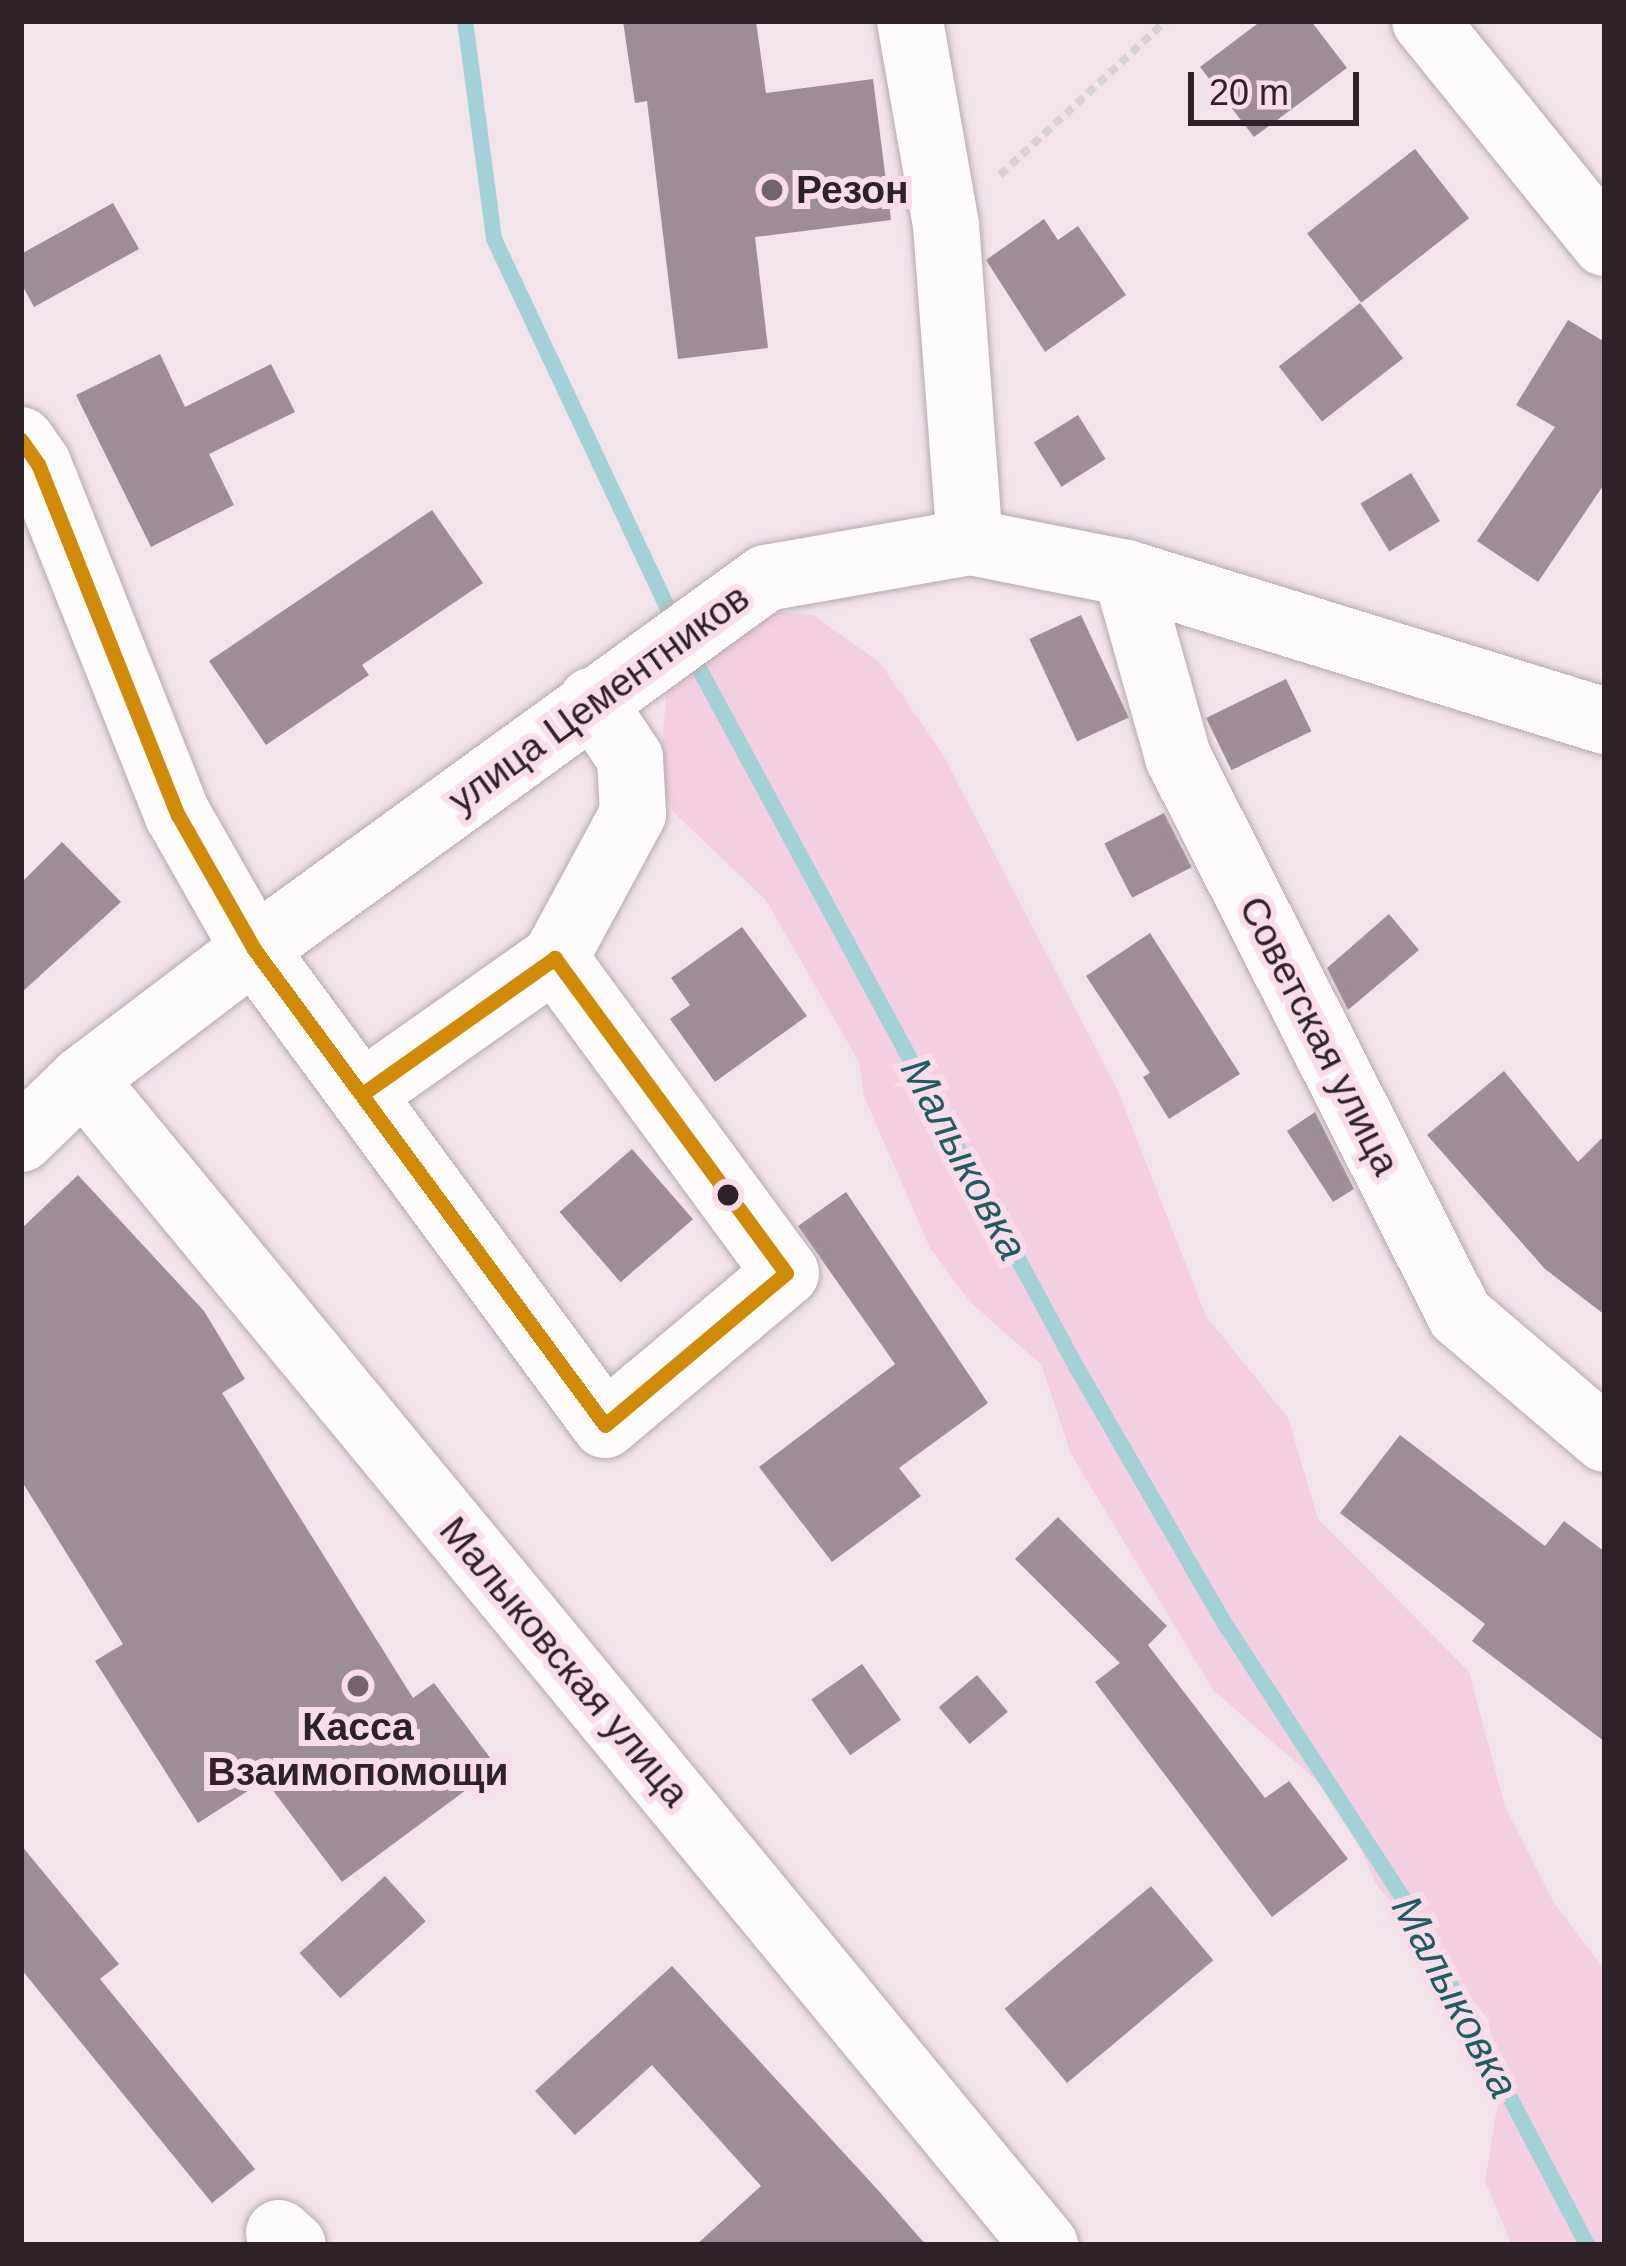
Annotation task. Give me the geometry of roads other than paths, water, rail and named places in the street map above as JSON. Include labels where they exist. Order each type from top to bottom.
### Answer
[{"type":"street","points":[[910,21],[946,225],[970,542]]},
{"type":"street","points":[[1425,21],[1605,243]]},
{"type":"street","points":[[21,440],[38,464],[178,815],[254,949],[605,1425],[786,1273],[556,958]]},
{"type":"street","name":"улица Цементников","points":[[21,1139],[83,1079],[254,949],[766,578],[970,542],[1126,573],[1605,721]]},
{"type":"street","name":"Советская улица","points":[[1126,573],[1178,757],[1460,1316],[1605,1438]]},
{"type":"street","points":[[362,1094],[556,958],[633,814],[630,758],[616,683]]},
{"type":"street","name":"Малыковская улица","points":[[83,1079],[1045,2245]]},
{"type":"waterway","name":"Малыковка","points":[[465,21],[494,239],[676,626]]},
{"type":"waterway","name":"Малыковка","points":[[688,648],[1077,1368],[1225,1624],[1413,1913],[1587,2245]]},
{"type":"place","name":"Резон","points":[[772,190]]},
{"type":"place","name":"Касса Взаимопомощи","points":[[358,1686]]}]
